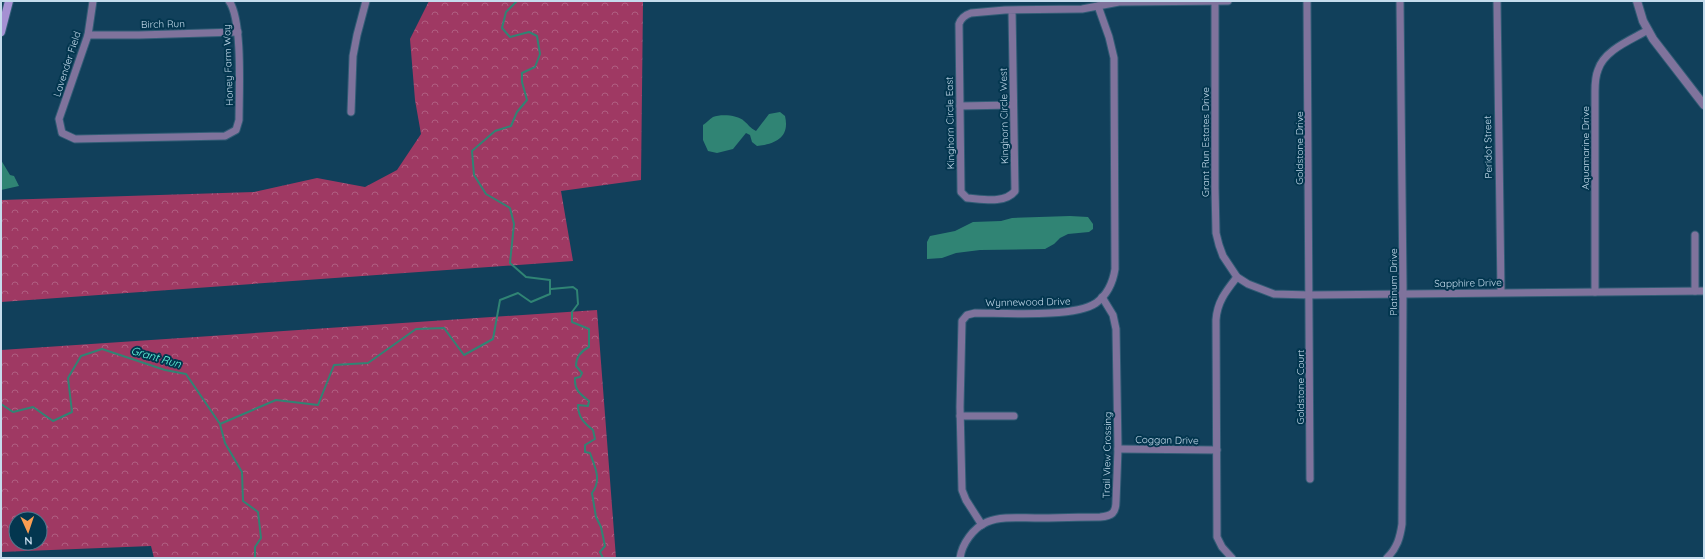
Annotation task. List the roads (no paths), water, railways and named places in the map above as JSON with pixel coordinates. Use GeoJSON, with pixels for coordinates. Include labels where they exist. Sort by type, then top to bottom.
{"type":"FeatureCollection","features":[{"type":"Feature","properties":{"kind":"main road"},"geometry":{"type":"LineString","coordinates":[[1,32],[9,1]]}},
{"type":"Feature","properties":{"kind":"street","name":"Lavender Field"},"geometry":{"type":"LineString","coordinates":[[62,134],[59,119],[88,34],[93,1]]}},
{"type":"Feature","properties":{"kind":"street","name":"Honey Farm Way"},"geometry":{"type":"LineString","coordinates":[[62,134],[76,139],[225,136],[236,130],[239,120],[238,32],[234,7],[229,1]]}},
{"type":"Feature","properties":{"kind":"street"},"geometry":{"type":"LineString","coordinates":[[352,112],[353,56],[366,1]]}},
{"type":"Feature","properties":{"kind":"street","name":"Grant Run Estates Drive"},"geometry":{"type":"LineString","coordinates":[[1215,1],[1216,233],[1223,256],[1237,277]]}},
{"type":"Feature","properties":{"kind":"street"},"geometry":{"type":"LineString","coordinates":[[1012,10],[1082,9],[1119,2],[1228,1]]}},
{"type":"Feature","properties":{"kind":"street","name":"Goldstone Drive"},"geometry":{"type":"LineString","coordinates":[[1307,1],[1310,295]]}},
{"type":"Feature","properties":{"kind":"street","name":"Platinum Drive"},"geometry":{"type":"LineString","coordinates":[[1387,558],[1397,547],[1401,535],[1402,524],[1403,295],[1400,1]]}},
{"type":"Feature","properties":{"kind":"street","name":"Peridot Street"},"geometry":{"type":"LineString","coordinates":[[1497,1],[1501,292]]}},
{"type":"Feature","properties":{"kind":"street"},"geometry":{"type":"LineString","coordinates":[[1637,1],[1648,30],[1704,104]]}},
{"type":"Feature","properties":{"kind":"street","name":"Wynnewood Drive"},"geometry":{"type":"LineString","coordinates":[[982,525],[962,490],[960,325],[963,318],[975,313],[1067,312],[1083,309],[1096,303],[1110,287],[1115,269],[1114,58],[1109,37],[1098,6]]}},
{"type":"Feature","properties":{"kind":"street","name":"Kinghorn Circle East"},"geometry":{"type":"LineString","coordinates":[[987,200],[967,198],[961,192],[959,24],[962,18],[971,13],[1012,10]]}},
{"type":"Feature","properties":{"kind":"street","name":"Kinghorn Circle West"},"geometry":{"type":"LineString","coordinates":[[987,200],[1010,197],[1015,191],[1012,10]]}},
{"type":"Feature","properties":{"kind":"street","name":"Aquamarine Drive"},"geometry":{"type":"LineString","coordinates":[[1595,292],[1595,92],[1597,75],[1602,61],[1613,51],[1648,30]]}},
{"type":"Feature","properties":{"kind":"street","name":"Birch Run"},"geometry":{"type":"LineString","coordinates":[[88,34],[152,35],[238,32]]}},
{"type":"Feature","properties":{"kind":"street"},"geometry":{"type":"LineString","coordinates":[[960,106],[1013,105]]}},
{"type":"Feature","properties":{"kind":"street"},"geometry":{"type":"LineString","coordinates":[[1695,235],[1695,291]]}},
{"type":"Feature","properties":{"kind":"street"},"geometry":{"type":"LineString","coordinates":[[1232,558],[1222,547],[1217,537],[1216,313],[1224,293],[1237,277]]}},
{"type":"Feature","properties":{"kind":"street","name":"Sapphire Drive"},"geometry":{"type":"LineString","coordinates":[[1237,277],[1248,284],[1274,294],[1403,295],[1501,292],[1704,291]]}},
{"type":"Feature","properties":{"kind":"street","name":"Goldstone Court"},"geometry":{"type":"LineString","coordinates":[[1310,295],[1310,479]]}},
{"type":"Feature","properties":{"kind":"street","name":"Trail View Crossing"},"geometry":{"type":"LineString","coordinates":[[960,558],[965,542],[982,525],[996,520],[1014,518],[1100,517],[1113,514],[1116,509],[1118,450],[1116,329],[1113,315],[1102,297]]}},
{"type":"Feature","properties":{"kind":"street"},"geometry":{"type":"LineString","coordinates":[[960,416],[1014,416]]}},
{"type":"Feature","properties":{"kind":"street","name":"Coggan Drive"},"geometry":{"type":"LineString","coordinates":[[1118,450],[1217,450]]}},
{"type":"Feature","properties":{"kind":"waterway","name":"Grant Run"},"geometry":{"type":"LineString","coordinates":[[1,404],[13,412],[33,407],[53,421],[72,412],[68,378],[81,356],[102,349],[165,370],[186,374],[220,424],[276,400],[318,405],[334,365],[368,363],[416,329],[444,328],[464,355],[493,339],[500,300],[518,293],[531,302],[550,294],[550,280],[526,277],[510,263],[514,224],[510,208],[486,194],[474,175],[472,151],[495,131],[511,126],[517,112],[527,100],[522,82],[522,73],[535,67],[540,54],[537,36],[529,32],[510,37],[502,28],[506,12],[517,1]]}},
{"type":"Feature","properties":{"kind":"waterway"},"geometry":{"type":"LineString","coordinates":[[551,289],[573,287],[577,290],[578,304],[572,312],[572,322],[589,329],[589,347],[581,352],[578,357],[576,366],[582,373],[580,377],[575,378],[575,382],[578,391],[589,401],[588,406],[578,405],[578,409],[582,419],[593,430],[595,439],[585,445],[585,452],[590,453],[597,473],[597,483],[592,493],[596,517],[601,527],[605,546],[600,552],[603,558]]}},
{"type":"Feature","properties":{"kind":"waterway"},"geometry":{"type":"LineString","coordinates":[[220,424],[225,443],[242,472],[243,501],[258,512],[261,538],[255,547],[255,558]]}}]}
